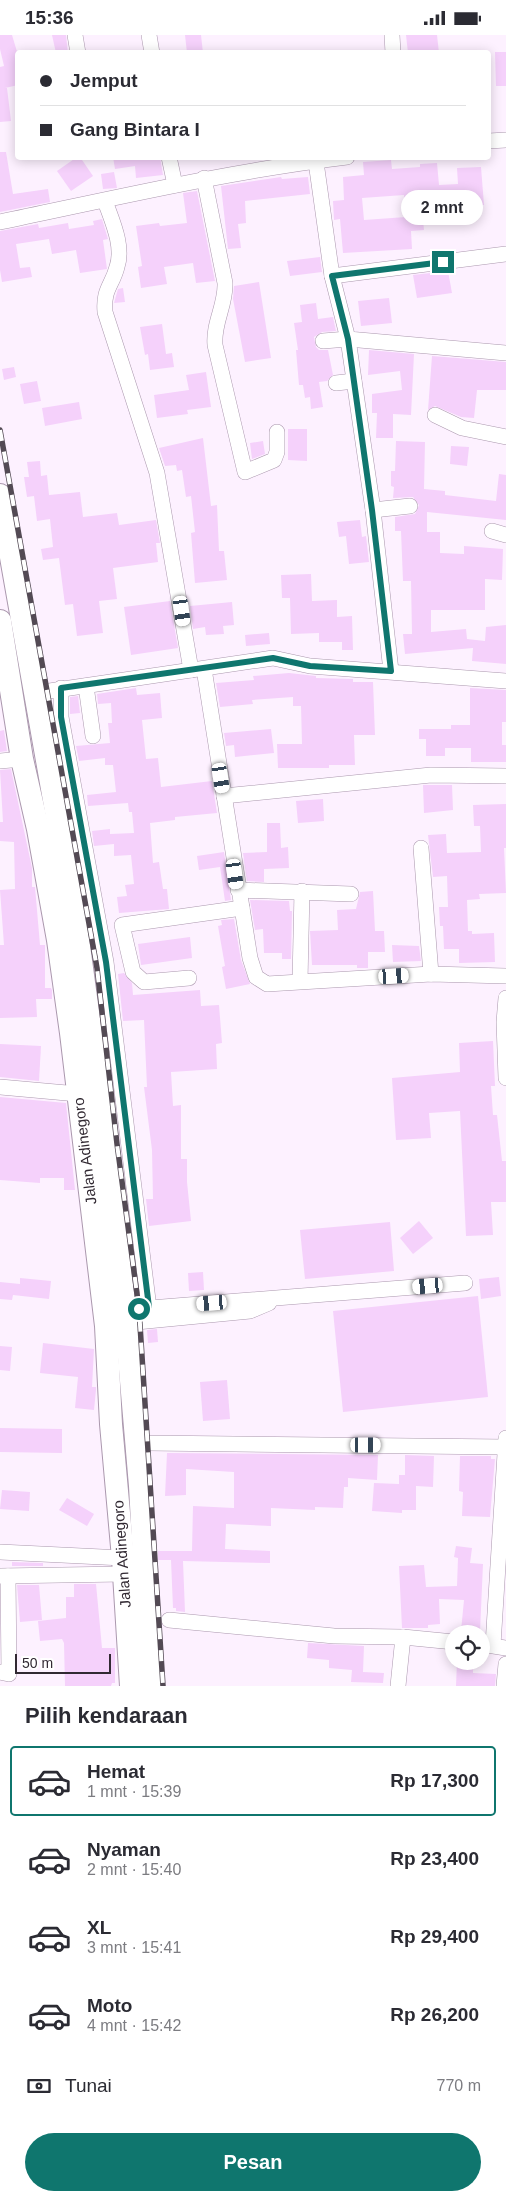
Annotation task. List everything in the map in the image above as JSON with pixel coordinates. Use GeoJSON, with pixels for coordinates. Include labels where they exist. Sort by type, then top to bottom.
{"type":"FeatureCollection","features":[{"type":"Feature","properties":{"kind":"highway"},"geometry":{"type":"LineString","coordinates":[[0,495],[77,933],[125,1317],[136,1440],[136,1598],[138,1638],[151,1686]]}},
{"type":"Feature","properties":{"kind":"highway","name":"Jalan Adinegoro"},"geometry":{"type":"LineString","coordinates":[[0,621],[4,664],[22,759],[38,829],[58,940],[106,1325],[111,1424],[123,1566],[136,1598]]}},
{"type":"Feature","properties":{"kind":"highway"},"geometry":{"type":"LineString","coordinates":[[130,1686],[138,1638]]}},
{"type":"Feature","properties":{"kind":"street"},"geometry":{"type":"LineString","coordinates":[[75,35],[78,50]]}},
{"type":"Feature","properties":{"kind":"street"},"geometry":{"type":"LineString","coordinates":[[149,35],[152,50]]}},
{"type":"Feature","properties":{"kind":"street"},"geometry":{"type":"LineString","coordinates":[[392,35],[393,50]]}},
{"type":"Feature","properties":{"kind":"street"},"geometry":{"type":"LineString","coordinates":[[491,138],[506,140]]}},
{"type":"Feature","properties":{"kind":"street"},"geometry":{"type":"LineString","coordinates":[[170,160],[174,185]]}},
{"type":"Feature","properties":{"kind":"street"},"geometry":{"type":"LineString","coordinates":[[0,222],[105,201],[204,178],[328,160]]}},
{"type":"Feature","properties":{"kind":"street"},"geometry":{"type":"LineString","coordinates":[[316,162],[332,276],[348,339],[372,510],[391,671]]}},
{"type":"Feature","properties":{"kind":"street"},"geometry":{"type":"LineString","coordinates":[[204,178],[225,283],[225,297],[214,335],[215,345],[245,472],[274,460],[277,452],[277,432]]}},
{"type":"Feature","properties":{"kind":"street"},"geometry":{"type":"LineString","coordinates":[[105,201],[119,252],[117,268],[105,291],[106,312],[157,473],[224,796],[250,958],[256,977],[267,984],[431,974],[506,976]]}},
{"type":"Feature","properties":{"kind":"street"},"geometry":{"type":"LineString","coordinates":[[332,276],[506,254]]}},
{"type":"Feature","properties":{"kind":"street"},"geometry":{"type":"LineString","coordinates":[[323,341],[348,339],[506,353]]}},
{"type":"Feature","properties":{"kind":"street"},"geometry":{"type":"LineString","coordinates":[[336,383],[354,381]]}},
{"type":"Feature","properties":{"kind":"street"},"geometry":{"type":"LineString","coordinates":[[435,415],[462,428],[506,437]]}},
{"type":"Feature","properties":{"kind":"street"},"geometry":{"type":"LineString","coordinates":[[372,510],[410,507]]}},
{"type":"Feature","properties":{"kind":"street"},"geometry":{"type":"LineString","coordinates":[[36,693],[273,658],[310,666],[506,681]]}},
{"type":"Feature","properties":{"kind":"street"},"geometry":{"type":"LineString","coordinates":[[86,686],[93,736]]}},
{"type":"Feature","properties":{"kind":"street"},"geometry":{"type":"LineString","coordinates":[[61,688],[61,717],[106,962],[149,1307]]}},
{"type":"Feature","properties":{"kind":"street"},"geometry":{"type":"LineString","coordinates":[[0,761],[22,759]]}},
{"type":"Feature","properties":{"kind":"street"},"geometry":{"type":"LineString","coordinates":[[224,796],[431,775],[506,776]]}},
{"type":"Feature","properties":{"kind":"street"},"geometry":{"type":"LineString","coordinates":[[421,847],[431,974]]}},
{"type":"Feature","properties":{"kind":"street"},"geometry":{"type":"LineString","coordinates":[[238,890],[351,894]]}},
{"type":"Feature","properties":{"kind":"street"},"geometry":{"type":"LineString","coordinates":[[300,981],[302,891]]}},
{"type":"Feature","properties":{"kind":"street"},"geometry":{"type":"LineString","coordinates":[[189,978],[144,982],[136,976],[132,972],[122,925],[242,908]]}},
{"type":"Feature","properties":{"kind":"street"},"geometry":{"type":"LineString","coordinates":[[506,999],[504,1022],[506,1078]]}},
{"type":"Feature","properties":{"kind":"street"},"geometry":{"type":"LineString","coordinates":[[0,1087],[78,1094]]}},
{"type":"Feature","properties":{"kind":"street"},"geometry":{"type":"LineString","coordinates":[[125,1317],[176,1312],[250,1311],[275,1300],[465,1283]]}},
{"type":"Feature","properties":{"kind":"street"},"geometry":{"type":"LineString","coordinates":[[125,1317],[149,1307],[176,1312]]}},
{"type":"Feature","properties":{"kind":"street"},"geometry":{"type":"LineString","coordinates":[[136,1440],[148,1443],[506,1442],[503,1551],[493,1646]]}},
{"type":"Feature","properties":{"kind":"street"},"geometry":{"type":"LineString","coordinates":[[0,1552],[123,1566]]}},
{"type":"Feature","properties":{"kind":"street"},"geometry":{"type":"LineString","coordinates":[[0,1672],[9,1674],[4,1576],[123,1566]]}},
{"type":"Feature","properties":{"kind":"street"},"geometry":{"type":"LineString","coordinates":[[169,1620],[334,1636],[403,1637],[445,1641]]}},
{"type":"Feature","properties":{"kind":"street"},"geometry":{"type":"LineString","coordinates":[[398,1686],[403,1637]]}},
{"type":"Feature","properties":{"kind":"street"},"geometry":{"type":"LineString","coordinates":[[504,1686],[506,1663]]}},
{"type":"Feature","properties":{"kind":"building"},"geometry":{"type":"Polygon","coordinates":[[[0,35],[12,35],[16,50],[15,86],[5,88],[7,88],[11,121],[0,122],[0,67],[4,66],[0,49],[0,35]]]}},
{"type":"Feature","properties":{"kind":"building"},"geometry":{"type":"Polygon","coordinates":[[[52,35],[66,35],[68,50],[55,50],[52,35]]]}},
{"type":"Feature","properties":{"kind":"building"},"geometry":{"type":"Polygon","coordinates":[[[185,35],[201,35],[203,50],[187,50],[185,35]]]}},
{"type":"Feature","properties":{"kind":"building"},"geometry":{"type":"Polygon","coordinates":[[[406,35],[437,35],[439,50],[408,50],[406,35]]]}},
{"type":"Feature","properties":{"kind":"building"},"geometry":{"type":"Polygon","coordinates":[[[495,52],[506,52],[506,86],[496,86],[495,52]]]}},
{"type":"Feature","properties":{"kind":"building"},"geometry":{"type":"Polygon","coordinates":[[[0,152],[6,152],[13,194],[48,189],[50,202],[0,212],[0,152]]]}},
{"type":"Feature","properties":{"kind":"building"},"geometry":{"type":"Polygon","coordinates":[[[73,160],[82,160],[93,176],[71,191],[57,171],[73,160]]]}},
{"type":"Feature","properties":{"kind":"building"},"geometry":{"type":"Polygon","coordinates":[[[114,160],[160,160],[163,175],[136,178],[135,166],[115,169],[114,160]]]}},
{"type":"Feature","properties":{"kind":"building"},"geometry":{"type":"Polygon","coordinates":[[[391,160],[392,169],[420,167],[420,164],[437,163],[439,185],[458,184],[457,168],[481,167],[484,205],[460,206],[459,199],[421,202],[424,230],[411,231],[412,249],[343,253],[340,219],[334,220],[333,201],[344,200],[343,177],[364,175],[363,162],[391,160]],[[404,195],[362,198],[364,220],[406,217],[404,195]]]}},
{"type":"Feature","properties":{"kind":"building"},"geometry":{"type":"Polygon","coordinates":[[[114,172],[117,188],[103,189],[101,174],[114,172]]]}},
{"type":"Feature","properties":{"kind":"building"},"geometry":{"type":"Polygon","coordinates":[[[281,177],[282,179],[308,177],[310,194],[245,201],[246,223],[238,224],[241,248],[228,249],[221,186],[281,177]]]}},
{"type":"Feature","properties":{"kind":"building"},"geometry":{"type":"Polygon","coordinates":[[[197,191],[215,281],[196,283],[193,263],[164,267],[167,284],[141,288],[138,267],[142,266],[136,226],[159,223],[160,226],[187,223],[183,193],[197,191]]]}},
{"type":"Feature","properties":{"kind":"building"},"geometry":{"type":"Polygon","coordinates":[[[102,219],[108,239],[103,240],[107,269],[80,273],[76,250],[52,254],[49,239],[16,244],[20,268],[30,267],[32,277],[2,282],[0,270],[0,231],[38,224],[39,228],[68,223],[69,229],[94,225],[93,221],[102,219]]]}},
{"type":"Feature","properties":{"kind":"building"},"geometry":{"type":"Polygon","coordinates":[[[320,257],[322,272],[290,276],[287,261],[320,257]]]}},
{"type":"Feature","properties":{"kind":"building"},"geometry":{"type":"Polygon","coordinates":[[[448,271],[452,293],[417,298],[413,275],[448,271]]]}},
{"type":"Feature","properties":{"kind":"building"},"geometry":{"type":"Polygon","coordinates":[[[259,282],[271,358],[245,362],[233,299],[234,286],[259,282]]]}},
{"type":"Feature","properties":{"kind":"building"},"geometry":{"type":"Polygon","coordinates":[[[123,288],[125,302],[114,303],[118,289],[123,288]]]}},
{"type":"Feature","properties":{"kind":"building"},"geometry":{"type":"Polygon","coordinates":[[[389,298],[392,323],[361,326],[358,301],[389,298]]]}},
{"type":"Feature","properties":{"kind":"building"},"geometry":{"type":"Polygon","coordinates":[[[316,303],[318,319],[333,317],[336,331],[322,332],[314,337],[316,347],[319,350],[328,350],[333,375],[327,381],[319,382],[323,407],[311,409],[310,397],[305,398],[303,385],[299,385],[296,350],[298,350],[294,323],[302,322],[300,305],[316,303]]]}},
{"type":"Feature","properties":{"kind":"building"},"geometry":{"type":"Polygon","coordinates":[[[162,324],[166,354],[172,353],[174,367],[150,370],[148,354],[145,355],[140,327],[162,324]]]}},
{"type":"Feature","properties":{"kind":"building"},"geometry":{"type":"Polygon","coordinates":[[[369,350],[414,354],[411,415],[393,414],[393,438],[376,438],[377,413],[372,413],[372,394],[402,390],[400,371],[368,375],[369,350]]]}},
{"type":"Feature","properties":{"kind":"building"},"geometry":{"type":"Polygon","coordinates":[[[432,356],[506,362],[506,390],[477,390],[474,418],[461,417],[435,406],[428,410],[432,356]]]}},
{"type":"Feature","properties":{"kind":"building"},"geometry":{"type":"Polygon","coordinates":[[[14,367],[16,377],[4,380],[2,369],[14,367]]]}},
{"type":"Feature","properties":{"kind":"building"},"geometry":{"type":"Polygon","coordinates":[[[206,372],[211,407],[187,410],[188,414],[157,418],[154,395],[189,390],[186,375],[206,372]]]}},
{"type":"Feature","properties":{"kind":"building"},"geometry":{"type":"Polygon","coordinates":[[[37,381],[41,401],[24,404],[20,384],[37,381]]]}},
{"type":"Feature","properties":{"kind":"building"},"geometry":{"type":"Polygon","coordinates":[[[79,402],[82,419],[45,426],[42,408],[79,402]]]}},
{"type":"Feature","properties":{"kind":"building"},"geometry":{"type":"Polygon","coordinates":[[[288,429],[307,429],[307,461],[288,460],[288,429]]]}},
{"type":"Feature","properties":{"kind":"building"},"geometry":{"type":"Polygon","coordinates":[[[203,438],[211,506],[217,505],[219,551],[224,551],[227,580],[195,583],[191,533],[195,532],[191,496],[186,497],[182,470],[177,471],[176,465],[165,466],[159,448],[203,438]]]}},
{"type":"Feature","properties":{"kind":"building"},"geometry":{"type":"Polygon","coordinates":[[[263,441],[265,454],[252,459],[250,443],[263,441]]]}},
{"type":"Feature","properties":{"kind":"building"},"geometry":{"type":"Polygon","coordinates":[[[396,441],[425,442],[424,489],[445,491],[445,495],[496,501],[499,474],[506,475],[506,520],[427,512],[427,532],[440,532],[440,553],[464,554],[464,546],[503,549],[502,580],[485,579],[485,610],[431,610],[431,632],[466,629],[467,639],[485,641],[486,627],[506,625],[506,664],[472,661],[473,648],[405,654],[403,634],[412,634],[411,581],[403,581],[401,531],[395,531],[395,517],[415,514],[419,505],[413,497],[393,498],[394,487],[391,486],[391,471],[395,471],[396,441]]]}},
{"type":"Feature","properties":{"kind":"building"},"geometry":{"type":"Polygon","coordinates":[[[451,446],[469,447],[467,466],[450,464],[451,446]]]}},
{"type":"Feature","properties":{"kind":"building"},"geometry":{"type":"Polygon","coordinates":[[[40,461],[41,476],[47,475],[49,495],[80,492],[83,517],[117,513],[119,525],[156,520],[160,543],[156,543],[158,562],[113,568],[117,599],[99,601],[103,633],[77,636],[73,604],[65,605],[59,558],[43,560],[41,549],[53,547],[50,519],[37,521],[34,496],[27,497],[24,477],[29,477],[27,462],[40,461]]]}},
{"type":"Feature","properties":{"kind":"building"},"geometry":{"type":"Polygon","coordinates":[[[360,520],[362,537],[366,536],[369,562],[349,564],[346,536],[339,537],[337,522],[360,520]]]}},
{"type":"Feature","properties":{"kind":"building"},"geometry":{"type":"Polygon","coordinates":[[[311,574],[312,601],[337,600],[337,617],[352,616],[353,650],[342,650],[342,642],[319,642],[319,633],[291,634],[290,598],[282,598],[281,575],[311,574]]]}},
{"type":"Feature","properties":{"kind":"building"},"geometry":{"type":"Polygon","coordinates":[[[170,601],[178,648],[131,655],[124,607],[170,601]]]}},
{"type":"Feature","properties":{"kind":"building"},"geometry":{"type":"Polygon","coordinates":[[[232,602],[234,625],[223,626],[224,634],[206,635],[205,627],[193,629],[190,606],[232,602]]]}},
{"type":"Feature","properties":{"kind":"building"},"geometry":{"type":"Polygon","coordinates":[[[269,633],[270,644],[246,646],[245,635],[269,633]]]}},
{"type":"Feature","properties":{"kind":"building"},"geometry":{"type":"Polygon","coordinates":[[[289,673],[316,676],[316,678],[353,679],[353,682],[373,682],[375,735],[354,735],[355,765],[329,765],[329,768],[278,768],[277,744],[302,744],[301,706],[293,706],[293,697],[252,700],[253,704],[220,707],[216,683],[254,680],[253,676],[289,673]]]}},
{"type":"Feature","properties":{"kind":"building"},"geometry":{"type":"Polygon","coordinates":[[[136,688],[137,695],[160,693],[162,718],[142,720],[146,759],[158,758],[161,787],[212,781],[217,813],[175,817],[175,820],[150,823],[153,863],[159,862],[163,889],[167,889],[169,909],[119,913],[117,897],[127,896],[125,885],[134,884],[131,855],[114,856],[114,844],[94,846],[92,831],[110,829],[110,834],[134,833],[132,812],[129,812],[128,803],[88,806],[87,795],[116,792],[113,765],[105,765],[105,758],[79,761],[76,746],[110,743],[108,723],[112,723],[111,703],[98,704],[97,694],[136,688]]]}},
{"type":"Feature","properties":{"kind":"building"},"geometry":{"type":"Polygon","coordinates":[[[470,688],[506,690],[506,722],[502,722],[502,745],[506,745],[506,762],[471,762],[471,748],[445,748],[445,756],[426,756],[426,739],[419,739],[419,729],[451,729],[451,725],[470,725],[470,688]]]}},
{"type":"Feature","properties":{"kind":"building"},"geometry":{"type":"Polygon","coordinates":[[[78,696],[80,713],[70,714],[70,697],[78,696]]]}},
{"type":"Feature","properties":{"kind":"building"},"geometry":{"type":"Polygon","coordinates":[[[271,729],[274,753],[235,757],[234,745],[226,746],[224,733],[271,729]]]}},
{"type":"Feature","properties":{"kind":"building"},"geometry":{"type":"Polygon","coordinates":[[[4,730],[7,751],[0,752],[0,731],[4,730]]]}},
{"type":"Feature","properties":{"kind":"building"},"geometry":{"type":"Polygon","coordinates":[[[11,769],[32,868],[32,887],[35,887],[40,945],[45,945],[45,988],[51,988],[52,990],[52,999],[36,999],[37,1017],[0,1018],[0,945],[4,945],[0,890],[15,889],[14,842],[0,841],[0,822],[3,822],[0,770],[11,769]]]}},
{"type":"Feature","properties":{"kind":"building"},"geometry":{"type":"Polygon","coordinates":[[[423,785],[452,785],[453,810],[424,813],[423,785]]]}},
{"type":"Feature","properties":{"kind":"building"},"geometry":{"type":"Polygon","coordinates":[[[323,799],[324,821],[298,823],[296,801],[323,799]]]}},
{"type":"Feature","properties":{"kind":"building"},"geometry":{"type":"Polygon","coordinates":[[[506,804],[506,848],[504,848],[506,893],[479,894],[480,899],[467,900],[468,931],[472,931],[472,934],[494,933],[495,962],[459,963],[459,949],[444,949],[443,926],[440,926],[439,907],[448,907],[447,876],[433,877],[428,835],[446,834],[447,853],[481,852],[480,826],[474,826],[473,805],[506,804]]]}},
{"type":"Feature","properties":{"kind":"building"},"geometry":{"type":"Polygon","coordinates":[[[267,823],[280,823],[281,848],[288,847],[289,868],[264,869],[264,882],[247,881],[243,853],[267,852],[267,823]]]}},
{"type":"Feature","properties":{"kind":"building"},"geometry":{"type":"Polygon","coordinates":[[[224,852],[231,900],[225,901],[220,867],[199,870],[197,856],[224,852]]]}},
{"type":"Feature","properties":{"kind":"building"},"geometry":{"type":"Polygon","coordinates":[[[373,891],[375,931],[384,931],[385,952],[368,952],[368,968],[357,968],[357,965],[312,965],[310,931],[338,930],[337,910],[356,909],[360,892],[373,891]]]}},
{"type":"Feature","properties":{"kind":"building"},"geometry":{"type":"Polygon","coordinates":[[[250,900],[289,901],[290,911],[292,911],[291,959],[282,959],[282,953],[264,953],[263,929],[255,930],[250,900]]]}},
{"type":"Feature","properties":{"kind":"building"},"geometry":{"type":"Polygon","coordinates":[[[234,919],[241,960],[250,984],[226,989],[222,967],[225,966],[218,926],[222,925],[221,920],[234,919]]]}},
{"type":"Feature","properties":{"kind":"building"},"geometry":{"type":"Polygon","coordinates":[[[190,937],[192,958],[141,965],[138,944],[190,937]]]}},
{"type":"Feature","properties":{"kind":"building"},"geometry":{"type":"Polygon","coordinates":[[[392,945],[419,946],[421,961],[393,962],[392,945]]]}},
{"type":"Feature","properties":{"kind":"building"},"geometry":{"type":"Polygon","coordinates":[[[124,973],[132,983],[133,995],[200,990],[201,1006],[219,1005],[222,1043],[216,1044],[217,1069],[171,1072],[173,1106],[181,1105],[181,1159],[187,1159],[191,1221],[149,1226],[146,1199],[153,1199],[152,1150],[144,1087],[147,1087],[144,1020],[123,1021],[118,974],[124,973]]]}},
{"type":"Feature","properties":{"kind":"building"},"geometry":{"type":"Polygon","coordinates":[[[493,1041],[495,1086],[491,1086],[493,1115],[497,1115],[502,1161],[506,1161],[506,1202],[491,1202],[493,1235],[466,1236],[460,1111],[429,1113],[431,1138],[396,1140],[392,1078],[460,1072],[459,1043],[493,1041]]]}},
{"type":"Feature","properties":{"kind":"building"},"geometry":{"type":"Polygon","coordinates":[[[0,1044],[41,1046],[39,1081],[0,1077],[0,1044]]]}},
{"type":"Feature","properties":{"kind":"building"},"geometry":{"type":"Polygon","coordinates":[[[0,1097],[66,1103],[75,1190],[64,1190],[64,1178],[40,1178],[40,1183],[0,1180],[0,1097]]]}},
{"type":"Feature","properties":{"kind":"building"},"geometry":{"type":"Polygon","coordinates":[[[419,1221],[433,1238],[413,1254],[400,1238],[419,1221]]]}},
{"type":"Feature","properties":{"kind":"building"},"geometry":{"type":"Polygon","coordinates":[[[390,1222],[394,1271],[305,1279],[300,1230],[390,1222]]]}},
{"type":"Feature","properties":{"kind":"building"},"geometry":{"type":"Polygon","coordinates":[[[203,1272],[204,1290],[189,1291],[188,1273],[203,1272]]]}},
{"type":"Feature","properties":{"kind":"building"},"geometry":{"type":"Polygon","coordinates":[[[499,1277],[501,1296],[481,1299],[479,1279],[499,1277]]]}},
{"type":"Feature","properties":{"kind":"building"},"geometry":{"type":"Polygon","coordinates":[[[20,1278],[51,1281],[49,1299],[13,1295],[12,1300],[0,1299],[0,1282],[20,1284],[20,1278]]]}},
{"type":"Feature","properties":{"kind":"building"},"geometry":{"type":"Polygon","coordinates":[[[478,1296],[488,1397],[343,1412],[333,1311],[478,1296]]]}},
{"type":"Feature","properties":{"kind":"building"},"geometry":{"type":"Polygon","coordinates":[[[157,1329],[158,1342],[148,1343],[147,1330],[157,1329]]]}},
{"type":"Feature","properties":{"kind":"building"},"geometry":{"type":"Polygon","coordinates":[[[43,1343],[94,1349],[92,1387],[96,1387],[94,1410],[75,1408],[78,1377],[40,1373],[43,1343]]]}},
{"type":"Feature","properties":{"kind":"building"},"geometry":{"type":"Polygon","coordinates":[[[0,1346],[12,1347],[10,1371],[0,1370],[0,1346]]]}},
{"type":"Feature","properties":{"kind":"building"},"geometry":{"type":"Polygon","coordinates":[[[227,1380],[230,1419],[203,1421],[200,1382],[227,1380]]]}},
{"type":"Feature","properties":{"kind":"building"},"geometry":{"type":"Polygon","coordinates":[[[0,1428],[62,1429],[62,1453],[0,1452],[0,1428]]]}},
{"type":"Feature","properties":{"kind":"building"},"geometry":{"type":"Polygon","coordinates":[[[167,1453],[378,1455],[377,1480],[348,1478],[348,1487],[344,1487],[343,1508],[315,1507],[315,1510],[271,1508],[271,1526],[226,1524],[225,1549],[270,1551],[270,1563],[183,1561],[185,1612],[176,1611],[176,1608],[173,1608],[171,1560],[158,1560],[158,1551],[192,1551],[193,1506],[234,1508],[234,1472],[186,1469],[186,1495],[165,1496],[167,1453]]]}},
{"type":"Feature","properties":{"kind":"building"},"geometry":{"type":"Polygon","coordinates":[[[405,1455],[434,1456],[433,1487],[416,1486],[416,1510],[402,1510],[402,1513],[372,1511],[374,1483],[399,1484],[399,1475],[405,1475],[405,1455]]]}},
{"type":"Feature","properties":{"kind":"building"},"geometry":{"type":"Polygon","coordinates":[[[460,1456],[491,1456],[491,1459],[495,1459],[490,1517],[462,1516],[463,1492],[459,1491],[460,1456]]]}},
{"type":"Feature","properties":{"kind":"building"},"geometry":{"type":"Polygon","coordinates":[[[2,1490],[30,1492],[29,1511],[0,1509],[2,1490]]]}},
{"type":"Feature","properties":{"kind":"building"},"geometry":{"type":"Polygon","coordinates":[[[67,1498],[94,1514],[87,1526],[59,1510],[67,1498]]]}},
{"type":"Feature","properties":{"kind":"building"},"geometry":{"type":"Polygon","coordinates":[[[456,1546],[472,1548],[470,1563],[483,1564],[480,1625],[462,1625],[464,1600],[439,1599],[440,1624],[428,1625],[428,1628],[402,1628],[399,1566],[424,1565],[426,1587],[457,1586],[458,1558],[454,1557],[456,1546]]]}},
{"type":"Feature","properties":{"kind":"building"},"geometry":{"type":"Polygon","coordinates":[[[12,1562],[43,1563],[43,1566],[12,1566],[12,1562]]]}},
{"type":"Feature","properties":{"kind":"building"},"geometry":{"type":"Polygon","coordinates":[[[74,1584],[96,1584],[102,1648],[115,1648],[115,1683],[112,1683],[111,1686],[65,1686],[64,1643],[62,1639],[40,1641],[38,1621],[66,1618],[66,1597],[74,1597],[74,1584]]]}},
{"type":"Feature","properties":{"kind":"building"},"geometry":{"type":"Polygon","coordinates":[[[17,1585],[39,1585],[42,1620],[20,1622],[17,1585]]]}},
{"type":"Feature","properties":{"kind":"building"},"geometry":{"type":"Polygon","coordinates":[[[308,1643],[364,1646],[363,1672],[384,1673],[383,1683],[351,1682],[352,1670],[329,1668],[329,1660],[307,1658],[308,1643]]]}},
{"type":"Feature","properties":{"kind":"building"},"geometry":{"type":"Polygon","coordinates":[[[457,1670],[473,1670],[473,1673],[496,1674],[495,1686],[456,1686],[457,1670]]]}},
{"type":"Feature","properties":{"kind":"railway"},"geometry":{"type":"LineString","coordinates":[[0,430],[97,968],[117,1144],[139,1309],[163,1686]]}},
{"type":"Feature","properties":{"kind":"route"},"geometry":{"type":"LineString","coordinates":[[139,1309],[149,1307],[106,962],[61,717],[61,688],[86,686],[273,658],[310,666],[391,671],[372,510],[348,339],[332,276],[443,262]]}}]}
